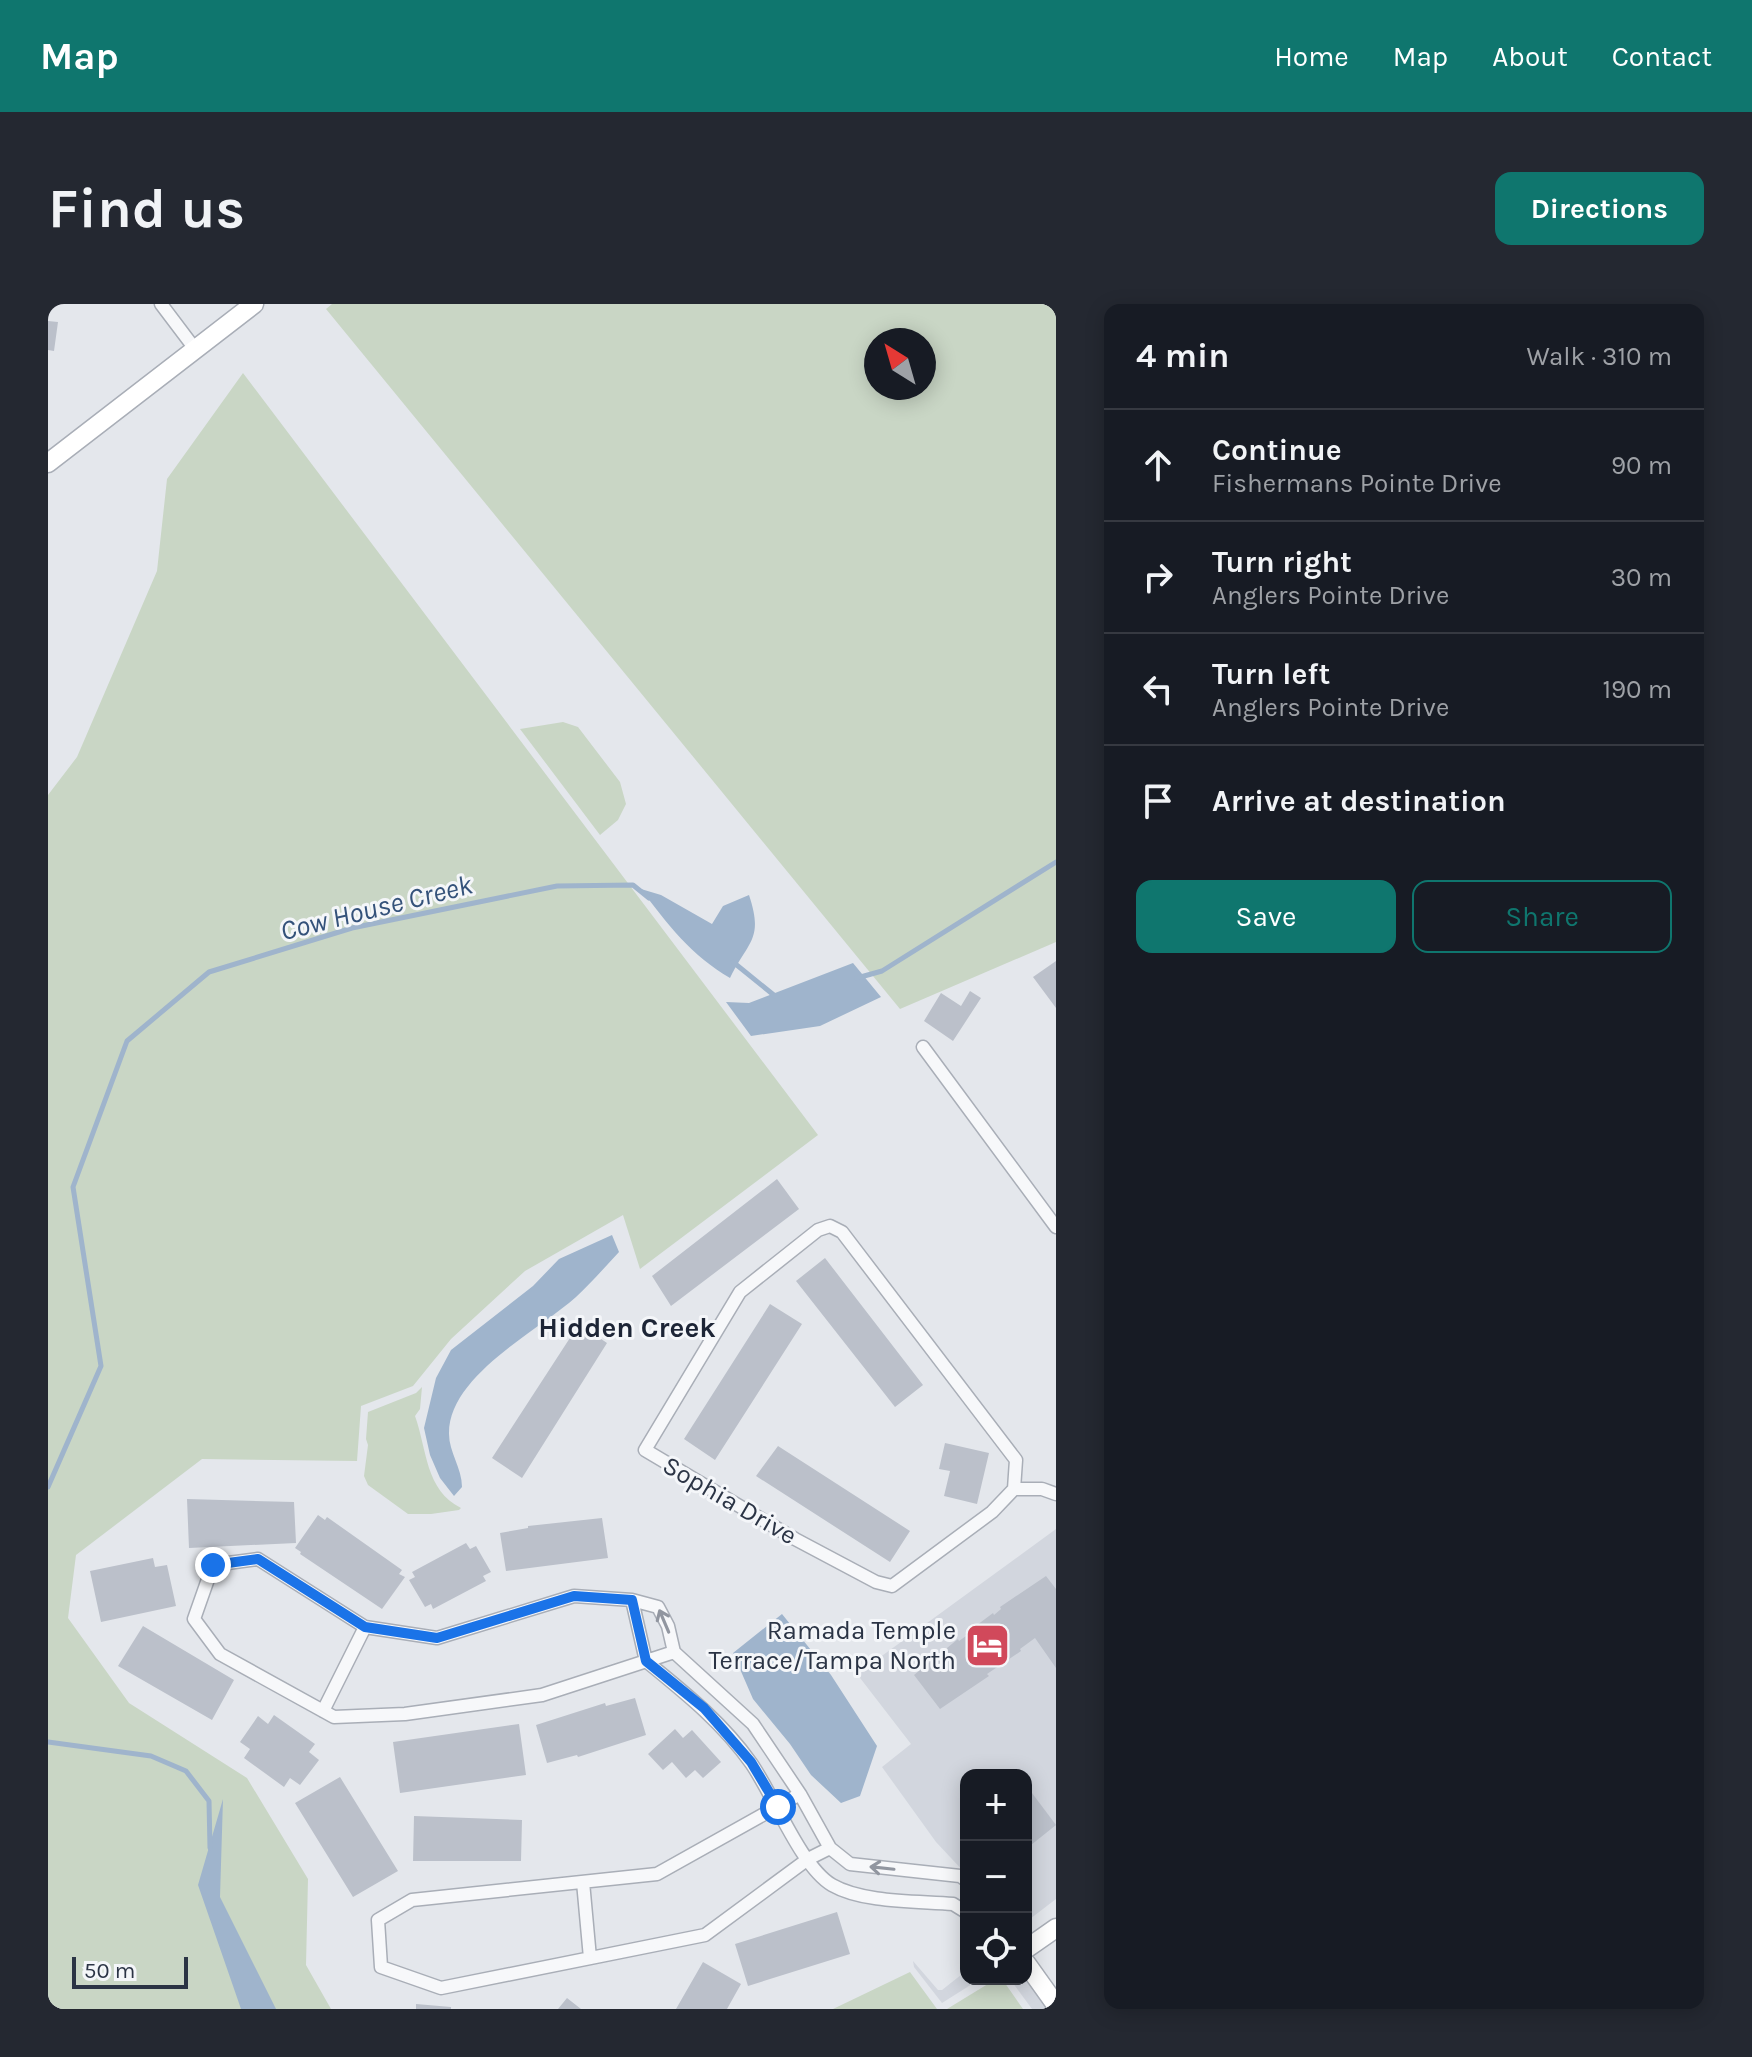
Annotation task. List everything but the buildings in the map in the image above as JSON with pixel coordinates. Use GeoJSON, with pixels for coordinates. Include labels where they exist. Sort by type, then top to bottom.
{"type":"FeatureCollection","features":[{"type":"Feature","properties":{"kind":"street"},"geometry":{"type":"LineString","coordinates":[[161,304],[195,349]]}},
{"type":"Feature","properties":{"kind":"street"},"geometry":{"type":"LineString","coordinates":[[48,463],[254,304]]}},
{"type":"Feature","properties":{"kind":"street"},"geometry":{"type":"LineString","coordinates":[[923,1047],[1056,1227]]}},
{"type":"Feature","properties":{"kind":"street","name":"Sophia Drive"},"geometry":{"type":"LineString","coordinates":[[830,1226],[842,1232],[1016,1460],[1014,1489],[992,1512],[892,1586],[876,1582],[795,1539],[645,1450],[740,1292],[818,1230],[830,1226]]}},
{"type":"Feature","properties":{"kind":"street"},"geometry":{"type":"LineString","coordinates":[[1014,1489],[1042,1489],[1056,1494]]}},
{"type":"Feature","properties":{"kind":"street"},"geometry":{"type":"LineString","coordinates":[[674,1652],[542,1695],[405,1714],[334,1717],[220,1654],[194,1619],[213,1565],[258,1559],[365,1627],[437,1638],[574,1596],[632,1600],[658,1607],[668,1626],[674,1652],[753,1724],[800,1794],[830,1848],[850,1864],[960,1876]]}},
{"type":"Feature","properties":{"kind":"street"},"geometry":{"type":"LineString","coordinates":[[632,1600],[646,1661],[704,1708],[751,1762],[808,1859],[830,1884],[854,1895],[953,1904],[960,1908]]}},
{"type":"Feature","properties":{"kind":"street"},"geometry":{"type":"LineString","coordinates":[[323,1711],[365,1627]]}},
{"type":"Feature","properties":{"kind":"street"},"geometry":{"type":"LineString","coordinates":[[704,1708],[719,1691]]}},
{"type":"Feature","properties":{"kind":"street"},"geometry":{"type":"LineString","coordinates":[[800,1794],[657,1874],[412,1900],[378,1920],[381,1967],[441,1988],[705,1935],[808,1859],[830,1848]]}},
{"type":"Feature","properties":{"kind":"street"},"geometry":{"type":"LineString","coordinates":[[583,1882],[590,1958]]}},
{"type":"Feature","properties":{"kind":"street"},"geometry":{"type":"LineString","coordinates":[[1032,1945],[1056,1928]]}},
{"type":"Feature","properties":{"kind":"street"},"geometry":{"type":"LineString","coordinates":[[1032,1971],[1056,2005]]}},
{"type":"Feature","properties":{"kind":"shaded area"},"geometry":{"type":"Polygon","coordinates":[[[1056,1529],[1056,1899],[1032,1917],[1032,1769],[960,1769],[960,1868],[936,1842],[882,1767],[911,1744],[857,1674],[1056,1529]]]}},
{"type":"Feature","properties":{"kind":"shaded area"},"geometry":{"type":"Polygon","coordinates":[[[913,1961],[938,1990],[960,1976],[960,1985],[970,1985],[942,2003],[914,1967],[913,1961]]]}},
{"type":"Feature","properties":{"kind":"shaded area"},"geometry":{"type":"Polygon","coordinates":[[[1014,1985],[1032,1985],[1049,2009],[1032,2009],[1014,1985]]]}},
{"type":"Feature","properties":{"kind":"green space"},"geometry":{"type":"Polygon","coordinates":[[[332,304],[1056,304],[1056,942],[900,1009],[326,309],[332,304]]]}},
{"type":"Feature","properties":{"kind":"green space"},"geometry":{"type":"Polygon","coordinates":[[[243,373],[818,1135],[640,1269],[623,1215],[525,1271],[451,1339],[413,1386],[361,1406],[357,1461],[202,1459],[76,1555],[68,1618],[129,1703],[247,1778],[308,1879],[306,1965],[331,2009],[48,2009],[48,795],[77,757],[157,571],[167,479],[243,373]]]}},
{"type":"Feature","properties":{"kind":"green space"},"geometry":{"type":"Polygon","coordinates":[[[563,722],[578,727],[620,782],[626,804],[618,820],[600,835],[520,729],[563,722]]]}},
{"type":"Feature","properties":{"kind":"green space"},"geometry":{"type":"Polygon","coordinates":[[[422,1387],[420,1409],[415,1416],[429,1468],[440,1491],[461,1508],[459,1510],[408,1514],[368,1485],[364,1476],[368,1412],[416,1393],[422,1387]]]}},
{"type":"Feature","properties":{"kind":"green space"},"geometry":{"type":"Polygon","coordinates":[[[910,1972],[937,2009],[833,2009],[910,1972]]]}},
{"type":"Feature","properties":{"kind":"green space"},"geometry":{"type":"Polygon","coordinates":[[[986,1985],[1006,1985],[1023,2009],[947,2009],[986,1985]]]}},
{"type":"Feature","properties":{"kind":"water"},"geometry":{"type":"Polygon","coordinates":[[[641,889],[661,895],[712,924],[723,906],[749,895],[755,922],[752,940],[730,978],[692,949],[641,889]]]}},
{"type":"Feature","properties":{"kind":"water"},"geometry":{"type":"Polygon","coordinates":[[[853,963],[881,997],[820,1026],[751,1036],[726,1002],[749,1003],[853,963]]]}},
{"type":"Feature","properties":{"kind":"water"},"geometry":{"type":"Polygon","coordinates":[[[612,1235],[619,1252],[598,1275],[560,1310],[498,1356],[463,1393],[453,1413],[449,1434],[462,1487],[454,1496],[440,1478],[430,1455],[424,1428],[436,1378],[451,1350],[533,1286],[559,1259],[612,1235]]]}},
{"type":"Feature","properties":{"kind":"water"},"geometry":{"type":"Polygon","coordinates":[[[782,1614],[831,1675],[877,1746],[860,1796],[841,1803],[811,1775],[753,1699],[733,1653],[782,1614]]]}},
{"type":"Feature","properties":{"kind":"water"},"geometry":{"type":"Polygon","coordinates":[[[223,1799],[220,1897],[276,2009],[241,2009],[198,1885],[223,1799]]]}},
{"type":"Feature","properties":{"kind":"waterway","name":"Cow House Creek"},"geometry":{"type":"LineString","coordinates":[[857,978],[882,971],[1056,862]]}},
{"type":"Feature","properties":{"kind":"waterway","name":"Cow House Creek"},"geometry":{"type":"LineString","coordinates":[[48,1487],[101,1366],[73,1187],[127,1041],[209,972],[352,928],[557,886],[633,885],[649,898]]}},
{"type":"Feature","properties":{"kind":"waterway","name":"Cow House Creek"},"geometry":{"type":"LineString","coordinates":[[733,962],[775,996]]}},
{"type":"Feature","properties":{"kind":"waterway","name":"Cow House Creek"},"geometry":{"type":"LineString","coordinates":[[48,1742],[151,1756],[186,1771],[209,1801],[210,1848]]}},
{"type":"Feature","properties":{"kind":"place","name":"Ramada Temple Terrace/Tampa North"},"geometry":{"type":"Point","coordinates":[987,1645]}},
{"type":"Feature","properties":{"kind":"district","name":"Hidden Creek"},"geometry":{"type":"Point","coordinates":[627,1327]}},
{"type":"Feature","properties":{"kind":"route"},"geometry":{"type":"LineString","coordinates":[[213,1565],[258,1559],[365,1627],[437,1638],[574,1596],[632,1600],[646,1661],[704,1708],[751,1762],[778,1807]]}}]}
